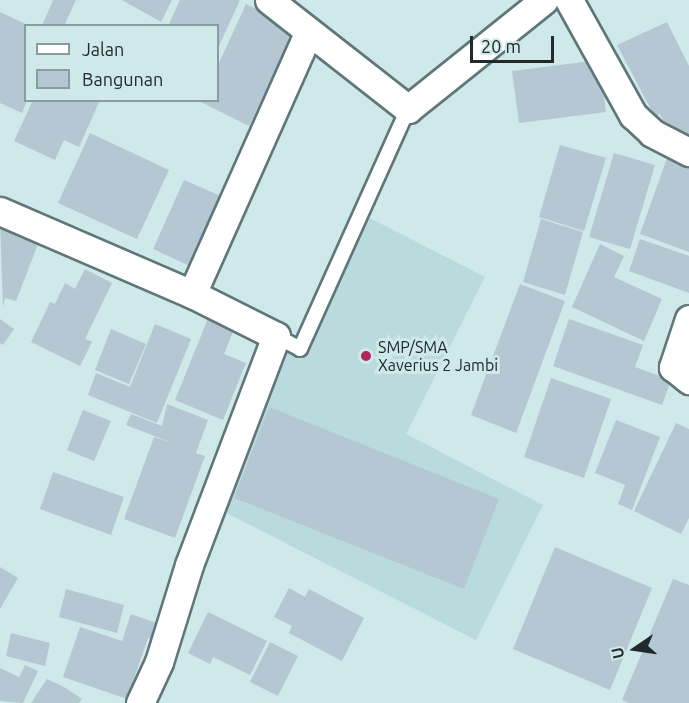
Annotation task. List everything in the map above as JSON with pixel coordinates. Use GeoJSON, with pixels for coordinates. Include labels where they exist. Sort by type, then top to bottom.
{"type":"FeatureCollection","features":[{"type":"Feature","properties":{"kind":"street"},"geometry":{"type":"LineString","coordinates":[[269,0],[308,34],[408,110],[544,0]]}},
{"type":"Feature","properties":{"kind":"street"},"geometry":{"type":"LineString","coordinates":[[569,0],[633,115],[652,133],[689,152]]}},
{"type":"Feature","properties":{"kind":"street"},"geometry":{"type":"LineString","coordinates":[[192,294],[308,34]]}},
{"type":"Feature","properties":{"kind":"street"},"geometry":{"type":"LineString","coordinates":[[0,211],[192,294],[276,336],[189,565],[159,662],[140,703]]}},
{"type":"Feature","properties":{"kind":"street"},"geometry":{"type":"LineString","coordinates":[[689,319],[673,367],[689,380]]}},
{"type":"Feature","properties":{"kind":"lane"},"geometry":{"type":"LineString","coordinates":[[276,336],[300,349],[408,110]]}},
{"type":"Feature","properties":{"kind":"shaded area","name":"SMP/SMA Xaverius 2 Jambi"},"geometry":{"type":"Polygon","coordinates":[[[358,212],[485,277],[406,434],[543,505],[476,640],[211,505],[358,212]]]}},
{"type":"Feature","properties":{"kind":"building"},"geometry":{"type":"Polygon","coordinates":[[[53,0],[76,0],[65,24],[43,24],[53,0]]]}},
{"type":"Feature","properties":{"kind":"building"},"geometry":{"type":"Polygon","coordinates":[[[122,0],[172,0],[161,22],[122,0]]]}},
{"type":"Feature","properties":{"kind":"building"},"geometry":{"type":"Polygon","coordinates":[[[180,0],[240,0],[219,46],[219,24],[169,24],[180,0]]]}},
{"type":"Feature","properties":{"kind":"building"},"geometry":{"type":"Polygon","coordinates":[[[246,4],[296,28],[249,126],[201,102],[219,102],[219,63],[246,4]]]}},
{"type":"Feature","properties":{"kind":"building"},"geometry":{"type":"Polygon","coordinates":[[[0,12],[26,24],[24,102],[26,102],[22,113],[0,103],[0,12]]]}},
{"type":"Feature","properties":{"kind":"building"},"geometry":{"type":"Polygon","coordinates":[[[667,22],[689,66],[689,149],[675,143],[660,114],[655,117],[617,45],[667,22]]]}},
{"type":"Feature","properties":{"kind":"building"},"geometry":{"type":"Polygon","coordinates":[[[599,60],[606,112],[519,123],[512,71],[599,60]]]}},
{"type":"Feature","properties":{"kind":"building"},"geometry":{"type":"Polygon","coordinates":[[[32,102],[99,102],[79,147],[64,140],[55,160],[14,141],[32,102]]]}},
{"type":"Feature","properties":{"kind":"building"},"geometry":{"type":"Polygon","coordinates":[[[90,133],[169,170],[137,239],[58,203],[90,133]]]}},
{"type":"Feature","properties":{"kind":"building"},"geometry":{"type":"Polygon","coordinates":[[[560,145],[606,158],[584,231],[539,217],[560,145]]]}},
{"type":"Feature","properties":{"kind":"building"},"geometry":{"type":"Polygon","coordinates":[[[614,153],[655,165],[630,249],[589,237],[614,153]]]}},
{"type":"Feature","properties":{"kind":"building"},"geometry":{"type":"Polygon","coordinates":[[[667,158],[689,166],[689,252],[640,234],[667,158]]]}},
{"type":"Feature","properties":{"kind":"building"},"geometry":{"type":"Polygon","coordinates":[[[184,180],[223,197],[192,267],[153,249],[184,180]]]}},
{"type":"Feature","properties":{"kind":"building"},"geometry":{"type":"Polygon","coordinates":[[[541,219],[583,232],[565,295],[523,282],[541,219]]]}},
{"type":"Feature","properties":{"kind":"building"},"geometry":{"type":"Polygon","coordinates":[[[0,221],[42,234],[16,301],[5,298],[3,307],[0,221]]]}},
{"type":"Feature","properties":{"kind":"building"},"geometry":{"type":"Polygon","coordinates":[[[640,239],[689,256],[689,293],[629,271],[640,239]]]}},
{"type":"Feature","properties":{"kind":"building"},"geometry":{"type":"Polygon","coordinates":[[[600,244],[624,256],[614,277],[662,299],[644,341],[572,307],[600,244]]]}},
{"type":"Feature","properties":{"kind":"building"},"geometry":{"type":"Polygon","coordinates":[[[85,269],[112,283],[85,339],[92,342],[80,366],[31,342],[50,302],[55,304],[65,283],[75,289],[85,269]]]}},
{"type":"Feature","properties":{"kind":"building"},"geometry":{"type":"Polygon","coordinates":[[[520,284],[565,301],[516,433],[471,415],[520,284]]]}},
{"type":"Feature","properties":{"kind":"building"},"geometry":{"type":"Polygon","coordinates":[[[209,316],[235,327],[224,354],[246,363],[223,420],[175,400],[209,316]]]}},
{"type":"Feature","properties":{"kind":"building"},"geometry":{"type":"Polygon","coordinates":[[[0,319],[14,329],[3,345],[0,343],[0,319]]]}},
{"type":"Feature","properties":{"kind":"building"},"geometry":{"type":"Polygon","coordinates":[[[569,319],[643,345],[635,367],[671,380],[662,405],[553,366],[569,319]]]}},
{"type":"Feature","properties":{"kind":"building"},"geometry":{"type":"Polygon","coordinates":[[[155,324],[191,339],[157,423],[88,395],[96,373],[130,387],[155,324]]]}},
{"type":"Feature","properties":{"kind":"building"},"geometry":{"type":"Polygon","coordinates":[[[111,329],[146,344],[129,384],[95,370],[111,329]]]}},
{"type":"Feature","properties":{"kind":"building"},"geometry":{"type":"Polygon","coordinates":[[[551,378],[611,399],[584,478],[524,457],[551,378]]]}},
{"type":"Feature","properties":{"kind":"building"},"geometry":{"type":"Polygon","coordinates":[[[167,404],[208,420],[196,453],[205,456],[175,538],[124,519],[154,437],[175,444],[126,425],[131,414],[162,426],[167,404]]]}},
{"type":"Feature","properties":{"kind":"building"},"geometry":{"type":"Polygon","coordinates":[[[269,407],[499,499],[464,589],[234,498],[269,407]]]}},
{"type":"Feature","properties":{"kind":"building"},"geometry":{"type":"Polygon","coordinates":[[[83,410],[111,421],[94,461],[67,450],[83,410]]]}},
{"type":"Feature","properties":{"kind":"building"},"geometry":{"type":"Polygon","coordinates":[[[616,420],[660,437],[632,510],[618,504],[625,485],[595,473],[616,420]]]}},
{"type":"Feature","properties":{"kind":"building"},"geometry":{"type":"Polygon","coordinates":[[[676,423],[689,429],[689,518],[681,534],[634,511],[676,423]]]}},
{"type":"Feature","properties":{"kind":"building"},"geometry":{"type":"Polygon","coordinates":[[[53,472],[124,497],[111,535],[40,509],[53,472]]]}},
{"type":"Feature","properties":{"kind":"building"},"geometry":{"type":"Polygon","coordinates":[[[555,547],[652,588],[610,690],[513,649],[555,547]]]}},
{"type":"Feature","properties":{"kind":"building"},"geometry":{"type":"Polygon","coordinates":[[[0,567],[18,578],[0,609],[0,567]]]}},
{"type":"Feature","properties":{"kind":"building"},"geometry":{"type":"Polygon","coordinates":[[[673,579],[689,585],[689,703],[629,703],[622,700],[673,579]]]}},
{"type":"Feature","properties":{"kind":"building"},"geometry":{"type":"Polygon","coordinates":[[[289,588],[305,597],[309,589],[364,618],[342,661],[289,633],[292,626],[274,617],[289,588]]]}},
{"type":"Feature","properties":{"kind":"building"},"geometry":{"type":"Polygon","coordinates":[[[66,589],[124,605],[117,633],[59,617],[66,589]]]}},
{"type":"Feature","properties":{"kind":"building"},"geometry":{"type":"Polygon","coordinates":[[[208,612],[267,641],[250,675],[213,657],[210,664],[188,653],[208,612]]]}},
{"type":"Feature","properties":{"kind":"building"},"geometry":{"type":"Polygon","coordinates":[[[131,614],[168,627],[162,643],[148,638],[127,699],[63,677],[80,627],[122,641],[131,614]]]}},
{"type":"Feature","properties":{"kind":"building"},"geometry":{"type":"Polygon","coordinates":[[[11,633],[50,643],[45,666],[6,656],[11,633]]]}},
{"type":"Feature","properties":{"kind":"building"},"geometry":{"type":"Polygon","coordinates":[[[270,642],[298,656],[278,696],[250,682],[270,642]]]}},
{"type":"Feature","properties":{"kind":"building"},"geometry":{"type":"Polygon","coordinates":[[[25,665],[38,671],[23,703],[0,701],[0,668],[19,677],[25,665]]]}},
{"type":"Feature","properties":{"kind":"building"},"geometry":{"type":"Polygon","coordinates":[[[47,679],[82,699],[79,703],[31,703],[47,679]]]}},
{"type":"Feature","properties":{"kind":"place","name":"SMP/SMA Xaverius 2 Jambi"},"geometry":{"type":"Point","coordinates":[366,356]}}]}
